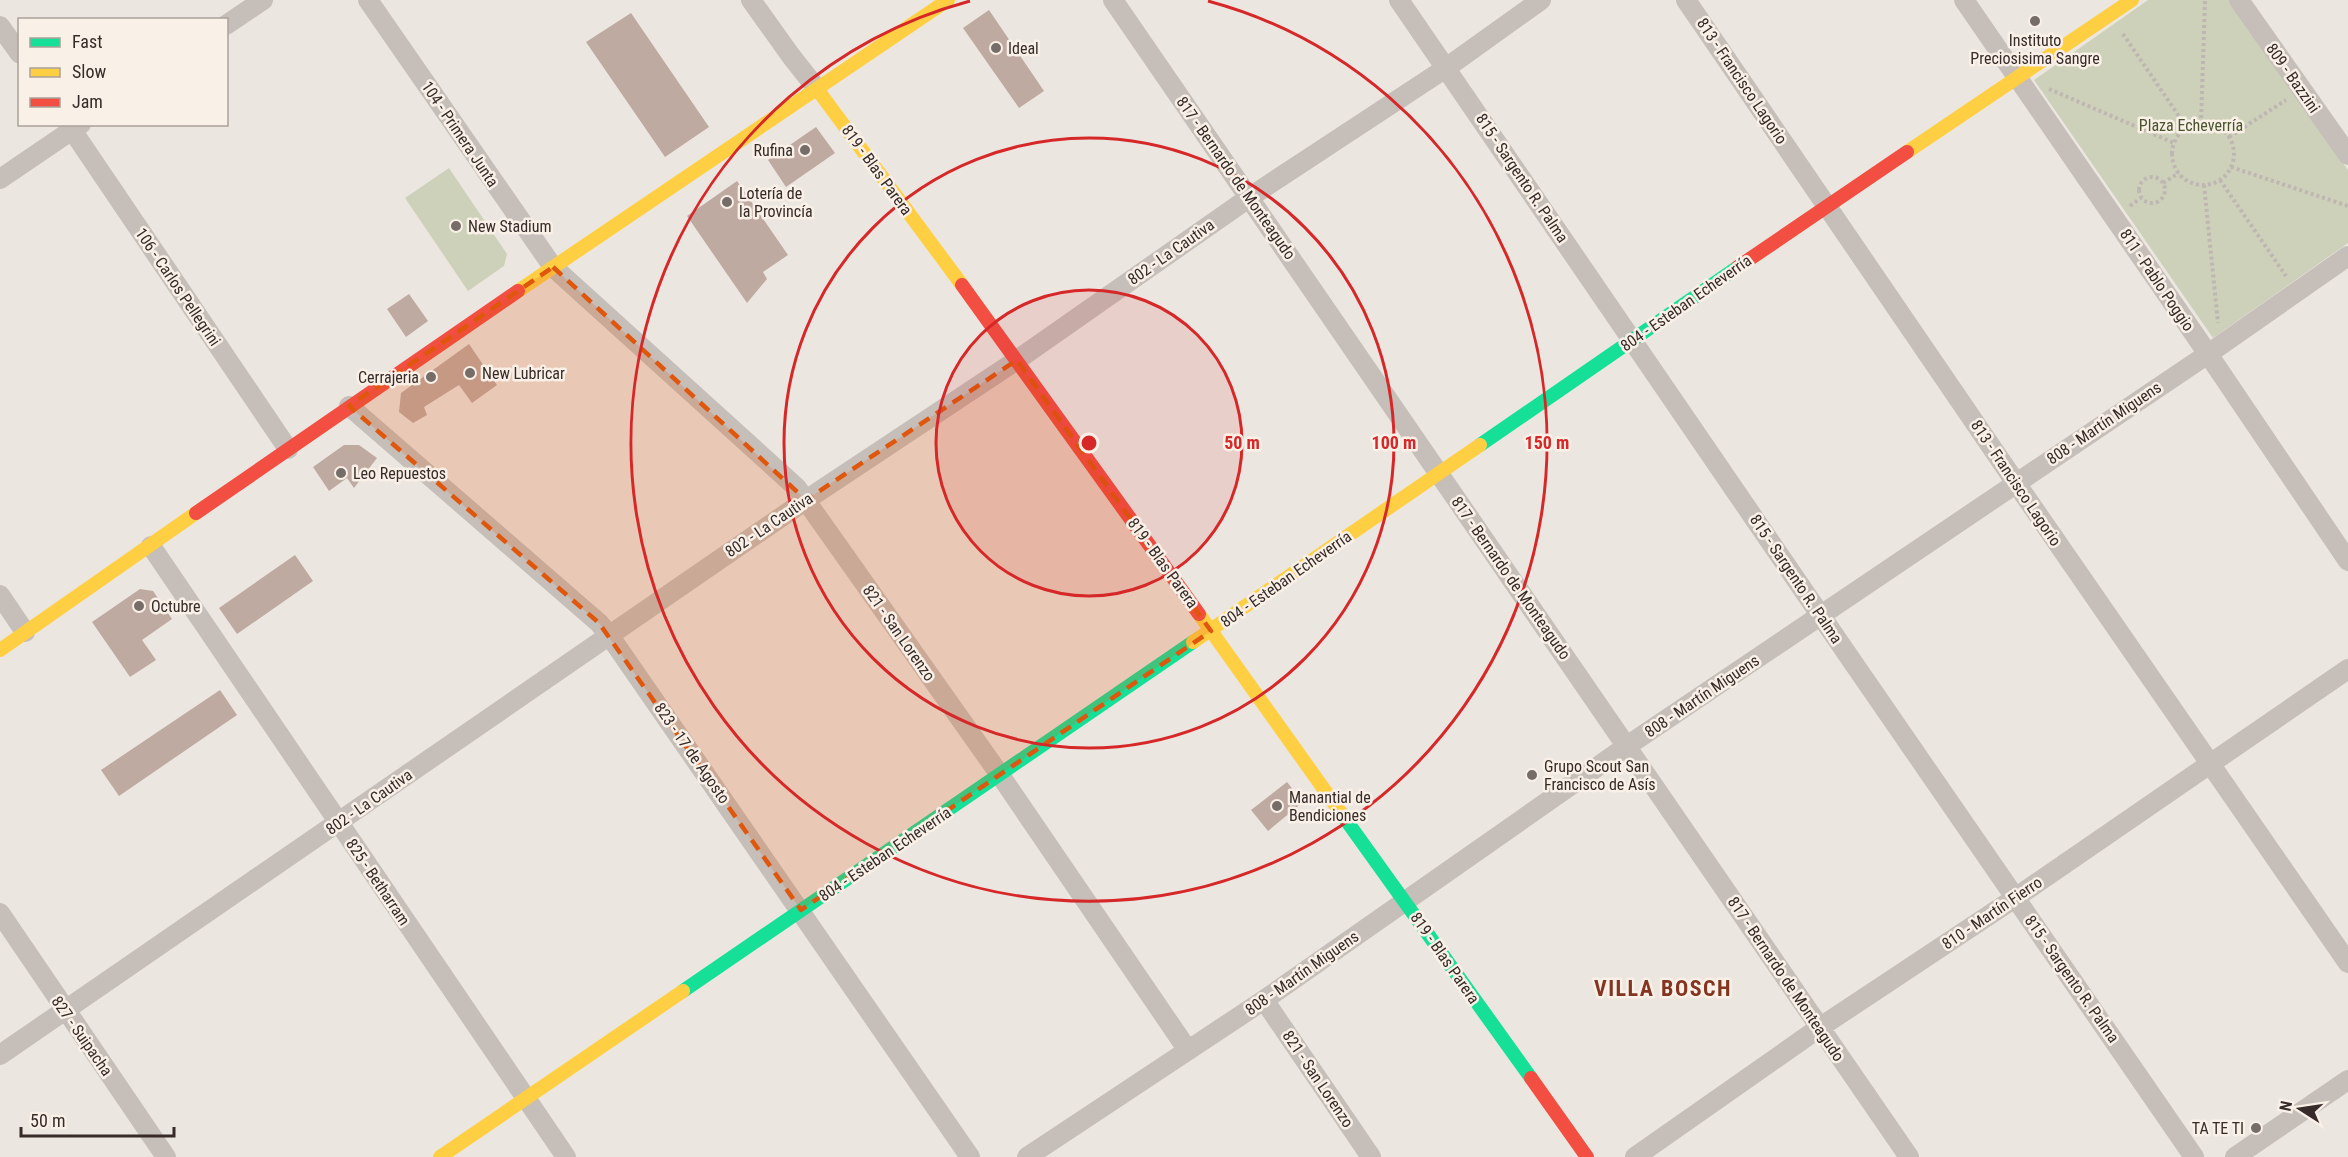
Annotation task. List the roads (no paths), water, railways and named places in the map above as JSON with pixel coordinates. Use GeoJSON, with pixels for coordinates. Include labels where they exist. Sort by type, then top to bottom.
{"type":"FeatureCollection","features":[{"type":"Feature","properties":{"kind":"street"},"geometry":{"type":"LineString","coordinates":[[228,24],[263,0]]}},
{"type":"Feature","properties":{"kind":"street","name":"104 - Primera Junta"},"geometry":{"type":"LineString","coordinates":[[368,0],[553,267]]}},
{"type":"Feature","properties":{"kind":"street"},"geometry":{"type":"LineString","coordinates":[[751,0],[817,89]]}},
{"type":"Feature","properties":{"kind":"street"},"geometry":{"type":"LineString","coordinates":[[0,650],[349,406],[948,0]]}},
{"type":"Feature","properties":{"kind":"street","name":"817 - Bernardo de Monteagudo"},"geometry":{"type":"LineString","coordinates":[[1113,0],[1909,1157]]}},
{"type":"Feature","properties":{"kind":"street","name":"815 - Sargento R. Palma"},"geometry":{"type":"LineString","coordinates":[[1399,0],[2194,1157]]}},
{"type":"Feature","properties":{"kind":"street","name":"802 - La Cautiva"},"geometry":{"type":"LineString","coordinates":[[0,1055],[806,500],[1017,360],[1250,196],[1446,68],[1541,0]]}},
{"type":"Feature","properties":{"kind":"street","name":"813 - Francisco Lagorio"},"geometry":{"type":"LineString","coordinates":[[1686,0],[2348,963]]}},
{"type":"Feature","properties":{"kind":"street","name":"811 - Pablo Poggio"},"geometry":{"type":"LineString","coordinates":[[1964,0],[2025,71],[2214,349],[2348,561]]}},
{"type":"Feature","properties":{"kind":"street","name":"804 - Esteban Echeverría"},"geometry":{"type":"LineString","coordinates":[[440,1157],[1000,776],[1827,206],[2132,0]]}},
{"type":"Feature","properties":{"kind":"street","name":"809 - Bazzini"},"geometry":{"type":"LineString","coordinates":[[2240,0],[2348,154]]}},
{"type":"Feature","properties":{"kind":"street"},"geometry":{"type":"LineString","coordinates":[[0,26],[18,51]]}},
{"type":"Feature","properties":{"kind":"street","name":"819 - Blas Parera"},"geometry":{"type":"LineString","coordinates":[[817,89],[1017,360],[1587,1157]]}},
{"type":"Feature","properties":{"kind":"street"},"geometry":{"type":"LineString","coordinates":[[0,179],[73,126]]}},
{"type":"Feature","properties":{"kind":"street","name":"106 - Carlos Pellegrini"},"geometry":{"type":"LineString","coordinates":[[73,126],[288,449]]}},
{"type":"Feature","properties":{"kind":"street","name":"808 - Martín Miguens"},"geometry":{"type":"LineString","coordinates":[[1027,1157],[1264,1000],[1627,746],[2348,256]]}},
{"type":"Feature","properties":{"kind":"street","name":"821 - San Lorenzo"},"geometry":{"type":"LineString","coordinates":[[553,267],[796,488],[806,500],[1000,776],[1187,1049]]}},
{"type":"Feature","properties":{"kind":"street","name":"823 - 17 de Agosto"},"geometry":{"type":"LineString","coordinates":[[349,406],[599,623],[609,635],[970,1157]]}},
{"type":"Feature","properties":{"kind":"street","name":"825 - Betharram"},"geometry":{"type":"LineString","coordinates":[[151,546],[566,1157]]}},
{"type":"Feature","properties":{"kind":"street"},"geometry":{"type":"LineString","coordinates":[[0,594],[25,632]]}},
{"type":"Feature","properties":{"kind":"street","name":"810 - Martín Fierro"},"geometry":{"type":"LineString","coordinates":[[1635,1157],[1819,1028],[2016,898],[2348,669]]}},
{"type":"Feature","properties":{"kind":"street","name":"827 - Suipacha"},"geometry":{"type":"LineString","coordinates":[[0,913],[166,1157]]}},
{"type":"Feature","properties":{"kind":"street","name":"821 - San Lorenzo"},"geometry":{"type":"LineString","coordinates":[[1264,1000],[1371,1157]]}},
{"type":"Feature","properties":{"kind":"street"},"geometry":{"type":"LineString","coordinates":[[2235,1157],[2348,1080]]}},
{"type":"Feature","properties":{"kind":"place","name":"Instituto Preciosisima Sangre"},"geometry":{"type":"Point","coordinates":[2035,21]}},
{"type":"Feature","properties":{"kind":"place","name":"Ideal"},"geometry":{"type":"Point","coordinates":[996,48]}},
{"type":"Feature","properties":{"kind":"place","name":"Rufina"},"geometry":{"type":"Point","coordinates":[805,150]}},
{"type":"Feature","properties":{"kind":"place","name":"Lotería de la Provincía"},"geometry":{"type":"Point","coordinates":[727,202]}},
{"type":"Feature","properties":{"kind":"place","name":"New Stadium"},"geometry":{"type":"Point","coordinates":[456,226]}},
{"type":"Feature","properties":{"kind":"place","name":"New Lubricar"},"geometry":{"type":"Point","coordinates":[470,373]}},
{"type":"Feature","properties":{"kind":"place","name":"Cerrajeria"},"geometry":{"type":"Point","coordinates":[431,377]}},
{"type":"Feature","properties":{"kind":"place","name":"Leo Repuestos"},"geometry":{"type":"Point","coordinates":[341,473]}},
{"type":"Feature","properties":{"kind":"place","name":"Octubre"},"geometry":{"type":"Point","coordinates":[139,606]}},
{"type":"Feature","properties":{"kind":"place","name":"Grupo Scout San Francisco de Asís"},"geometry":{"type":"Point","coordinates":[1532,775]}},
{"type":"Feature","properties":{"kind":"place","name":"Manantial de Bendiciones"},"geometry":{"type":"Point","coordinates":[1277,806]}},
{"type":"Feature","properties":{"kind":"place","name":"TA TE TI"},"geometry":{"type":"Point","coordinates":[2256,1128]}},
{"type":"Feature","properties":{"kind":"district","name":"VILLA BOSCH"},"geometry":{"type":"Point","coordinates":[1663,988]}},
{"type":"Feature","properties":{"kind":"park label","name":"Plaza Echeverría"},"geometry":{"type":"Point","coordinates":[2191,125]}}]}
